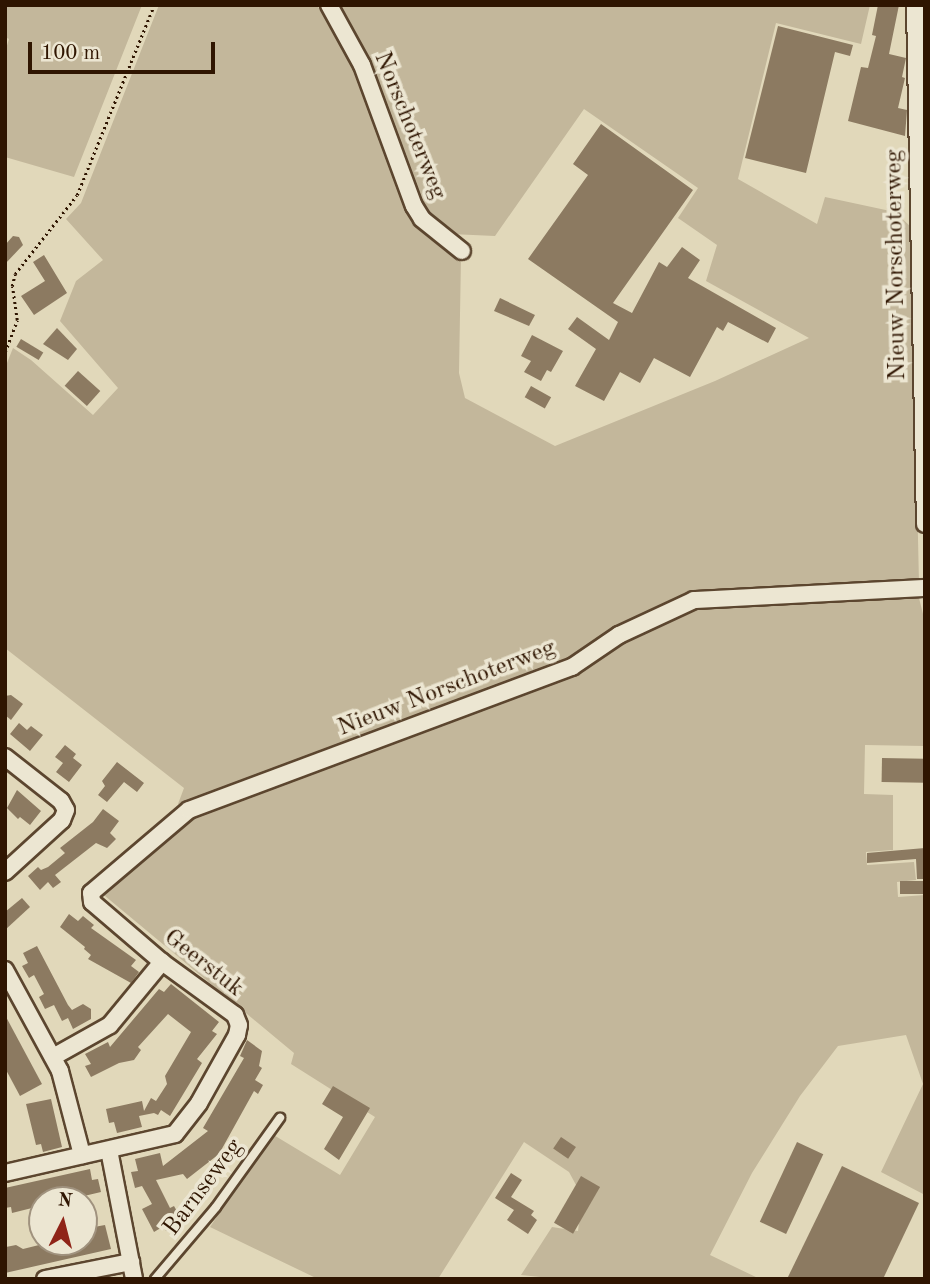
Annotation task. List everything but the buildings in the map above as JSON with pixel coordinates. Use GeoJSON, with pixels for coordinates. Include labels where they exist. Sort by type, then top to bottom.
{"type":"FeatureCollection","features":[{"type":"Feature","properties":{"kind":"street","name":"Norschoterweg"},"geometry":{"type":"LineString","coordinates":[[329,5],[362,65],[414,206],[429,226],[462,251]]}},
{"type":"Feature","properties":{"kind":"street","name":"Nieuw Norschoterweg"},"geometry":{"type":"LineString","coordinates":[[915,5],[925,524]]}},
{"type":"Feature","properties":{"kind":"street","name":"Nieuw Norschoterweg"},"geometry":{"type":"LineString","coordinates":[[90,893],[189,810],[572,667],[619,635],[694,600],[925,587]]}},
{"type":"Feature","properties":{"kind":"street"},"geometry":{"type":"LineString","coordinates":[[5,757],[61,801],[66,810],[62,820],[5,872]]}},
{"type":"Feature","properties":{"kind":"street","name":"Geerstuk"},"geometry":{"type":"LineString","coordinates":[[5,1173],[175,1135],[199,1103],[237,1035],[239,1025],[235,1016],[97,909],[90,893]]}},
{"type":"Feature","properties":{"kind":"street"},"geometry":{"type":"LineString","coordinates":[[53,1057],[110,1026],[162,962]]}},
{"type":"Feature","properties":{"kind":"street"},"geometry":{"type":"LineString","coordinates":[[5,970],[60,1071],[82,1155]]}},
{"type":"Feature","properties":{"kind":"street"},"geometry":{"type":"LineString","coordinates":[[109,1150],[134,1279]]}},
{"type":"Feature","properties":{"kind":"street"},"geometry":{"type":"LineString","coordinates":[[45,1279],[131,1262]]}},
{"type":"Feature","properties":{"kind":"lane","name":"Barnseweg"},"geometry":{"type":"LineString","coordinates":[[155,1279],[216,1207],[280,1118]]}},
{"type":"Feature","properties":{"kind":"path"},"geometry":{"type":"LineString","coordinates":[[5,352],[17,320],[12,286],[15,274],[77,195],[154,5]]}},
{"type":"Feature","properties":{"kind":"shaded area"},"geometry":{"type":"Polygon","coordinates":[[[5,5],[142,5],[74,177],[5,157],[5,52],[9,39],[5,37],[5,5]]]}},
{"type":"Feature","properties":{"kind":"shaded area"},"geometry":{"type":"Polygon","coordinates":[[[159,5],[316,5],[324,13],[352,55],[407,208],[461,256],[459,373],[465,398],[555,446],[715,381],[809,338],[706,281],[717,245],[678,218],[698,188],[584,109],[495,236],[451,234],[426,215],[333,5],[870,5],[861,44],[776,23],[738,179],[817,224],[825,197],[895,212],[911,227],[919,583],[701,590],[653,609],[568,666],[200,796],[201,801],[184,809],[178,804],[184,788],[5,648],[5,368],[13,348],[31,360],[93,415],[118,388],[60,321],[76,281],[103,260],[66,219],[81,203],[159,5]]]}},
{"type":"Feature","properties":{"kind":"shaded area"},"geometry":{"type":"Polygon","coordinates":[[[918,594],[925,622],[925,746],[865,745],[864,794],[893,795],[893,850],[866,852],[867,865],[914,862],[916,880],[897,882],[898,897],[925,895],[925,1195],[881,1172],[923,1084],[906,1035],[838,1046],[800,1096],[752,1173],[710,1255],[760,1279],[560,1279],[521,1275],[552,1227],[578,1231],[582,1196],[569,1172],[524,1142],[438,1279],[318,1279],[210,1227],[272,1134],[340,1175],[375,1117],[291,1064],[294,1053],[99,891],[187,815],[557,683],[578,673],[659,618],[700,603],[918,594]]]}}]}
